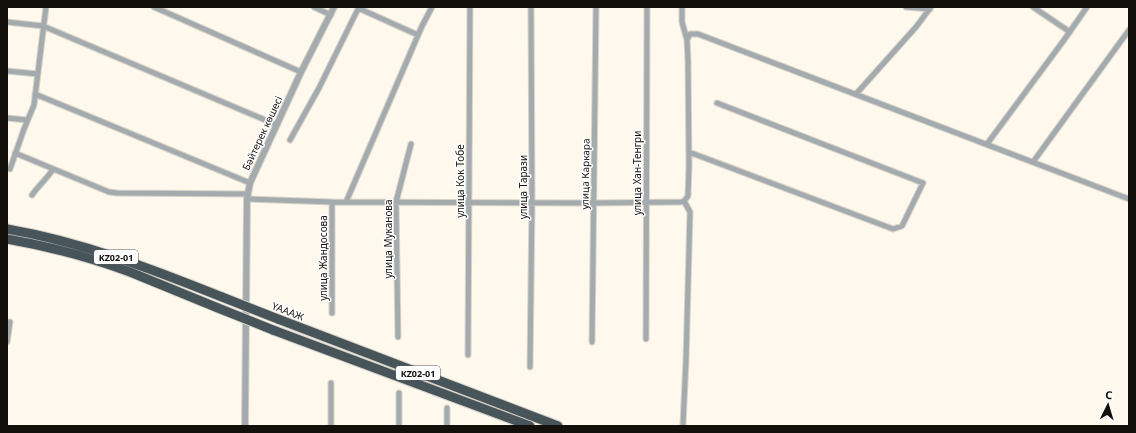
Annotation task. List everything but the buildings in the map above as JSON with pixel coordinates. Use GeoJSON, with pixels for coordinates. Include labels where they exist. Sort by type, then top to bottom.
{"type":"FeatureCollection","features":[{"type":"Feature","properties":{"kind":"highway","name":"ҮАААЖ"},"geometry":{"type":"LineString","coordinates":[[7,229],[52,238],[97,250],[167,275],[558,426]]}},
{"type":"Feature","properties":{"kind":"highway","name":"KZ02-01"},"geometry":{"type":"LineString","coordinates":[[7,239],[93,260],[129,272],[273,330],[530,426]]}},
{"type":"Feature","properties":{"kind":"street"},"geometry":{"type":"LineString","coordinates":[[7,168],[10,169],[27,120],[34,105],[46,7]]}},
{"type":"Feature","properties":{"kind":"street"},"geometry":{"type":"LineString","coordinates":[[154,7],[302,72]]}},
{"type":"Feature","properties":{"kind":"street"},"geometry":{"type":"LineString","coordinates":[[314,7],[331,15]]}},
{"type":"Feature","properties":{"kind":"street","name":"Бәйтерек көшесі"},"geometry":{"type":"LineString","coordinates":[[245,426],[246,278],[248,197],[250,183],[334,7]]}},
{"type":"Feature","properties":{"kind":"street"},"geometry":{"type":"LineString","coordinates":[[346,202],[418,35],[432,7]]}},
{"type":"Feature","properties":{"kind":"street","name":"улица Кок Тобе"},"geometry":{"type":"LineString","coordinates":[[468,355],[470,7]]}},
{"type":"Feature","properties":{"kind":"street","name":"улица Тарази"},"geometry":{"type":"LineString","coordinates":[[530,367],[532,202],[531,7]]}},
{"type":"Feature","properties":{"kind":"street","name":"улица Каркара"},"geometry":{"type":"LineString","coordinates":[[592,342],[596,7]]}},
{"type":"Feature","properties":{"kind":"street","name":"улица Хан-Тенгри"},"geometry":{"type":"LineString","coordinates":[[646,339],[647,7]]}},
{"type":"Feature","properties":{"kind":"street"},"geometry":{"type":"LineString","coordinates":[[15,153],[110,192],[117,193],[248,197],[332,202],[681,202],[688,196],[689,152],[687,40],[682,22],[682,7]]}},
{"type":"Feature","properties":{"kind":"street"},"geometry":{"type":"LineString","coordinates":[[906,7],[930,8]]}},
{"type":"Feature","properties":{"kind":"street"},"geometry":{"type":"LineString","coordinates":[[1034,7],[1070,32]]}},
{"type":"Feature","properties":{"kind":"street"},"geometry":{"type":"LineString","coordinates":[[987,144],[1087,7]]}},
{"type":"Feature","properties":{"kind":"street"},"geometry":{"type":"LineString","coordinates":[[290,140],[319,88],[358,8],[418,35]]}},
{"type":"Feature","properties":{"kind":"street"},"geometry":{"type":"LineString","coordinates":[[856,94],[916,27],[930,8]]}},
{"type":"Feature","properties":{"kind":"street"},"geometry":{"type":"LineString","coordinates":[[7,22],[43,26],[277,124]]}},
{"type":"Feature","properties":{"kind":"street"},"geometry":{"type":"LineString","coordinates":[[1033,162],[1129,30]]}},
{"type":"Feature","properties":{"kind":"street"},"geometry":{"type":"LineString","coordinates":[[687,40],[690,34],[698,34],[1129,199]]}},
{"type":"Feature","properties":{"kind":"street"},"geometry":{"type":"LineString","coordinates":[[7,71],[38,74]]}},
{"type":"Feature","properties":{"kind":"street"},"geometry":{"type":"LineString","coordinates":[[35,94],[250,183]]}},
{"type":"Feature","properties":{"kind":"street"},"geometry":{"type":"LineString","coordinates":[[689,152],[893,229],[902,226],[923,183],[717,103]]}},
{"type":"Feature","properties":{"kind":"street"},"geometry":{"type":"LineString","coordinates":[[7,118],[27,120]]}},
{"type":"Feature","properties":{"kind":"street","name":"улица Муканова"},"geometry":{"type":"LineString","coordinates":[[398,337],[396,202],[411,144]]}},
{"type":"Feature","properties":{"kind":"street"},"geometry":{"type":"LineString","coordinates":[[32,195],[48,177],[53,168]]}},
{"type":"Feature","properties":{"kind":"street"},"geometry":{"type":"LineString","coordinates":[[683,424],[690,212],[684,201]]}},
{"type":"Feature","properties":{"kind":"street","name":"улица Жандосова"},"geometry":{"type":"LineString","coordinates":[[332,202],[332,313]]}},
{"type":"Feature","properties":{"kind":"street"},"geometry":{"type":"LineString","coordinates":[[7,342],[9,322]]}},
{"type":"Feature","properties":{"kind":"street"},"geometry":{"type":"LineString","coordinates":[[331,383],[331,426]]}},
{"type":"Feature","properties":{"kind":"street"},"geometry":{"type":"LineString","coordinates":[[399,393],[399,426]]}},
{"type":"Feature","properties":{"kind":"street"},"geometry":{"type":"LineString","coordinates":[[447,408],[447,426]]}}]}
